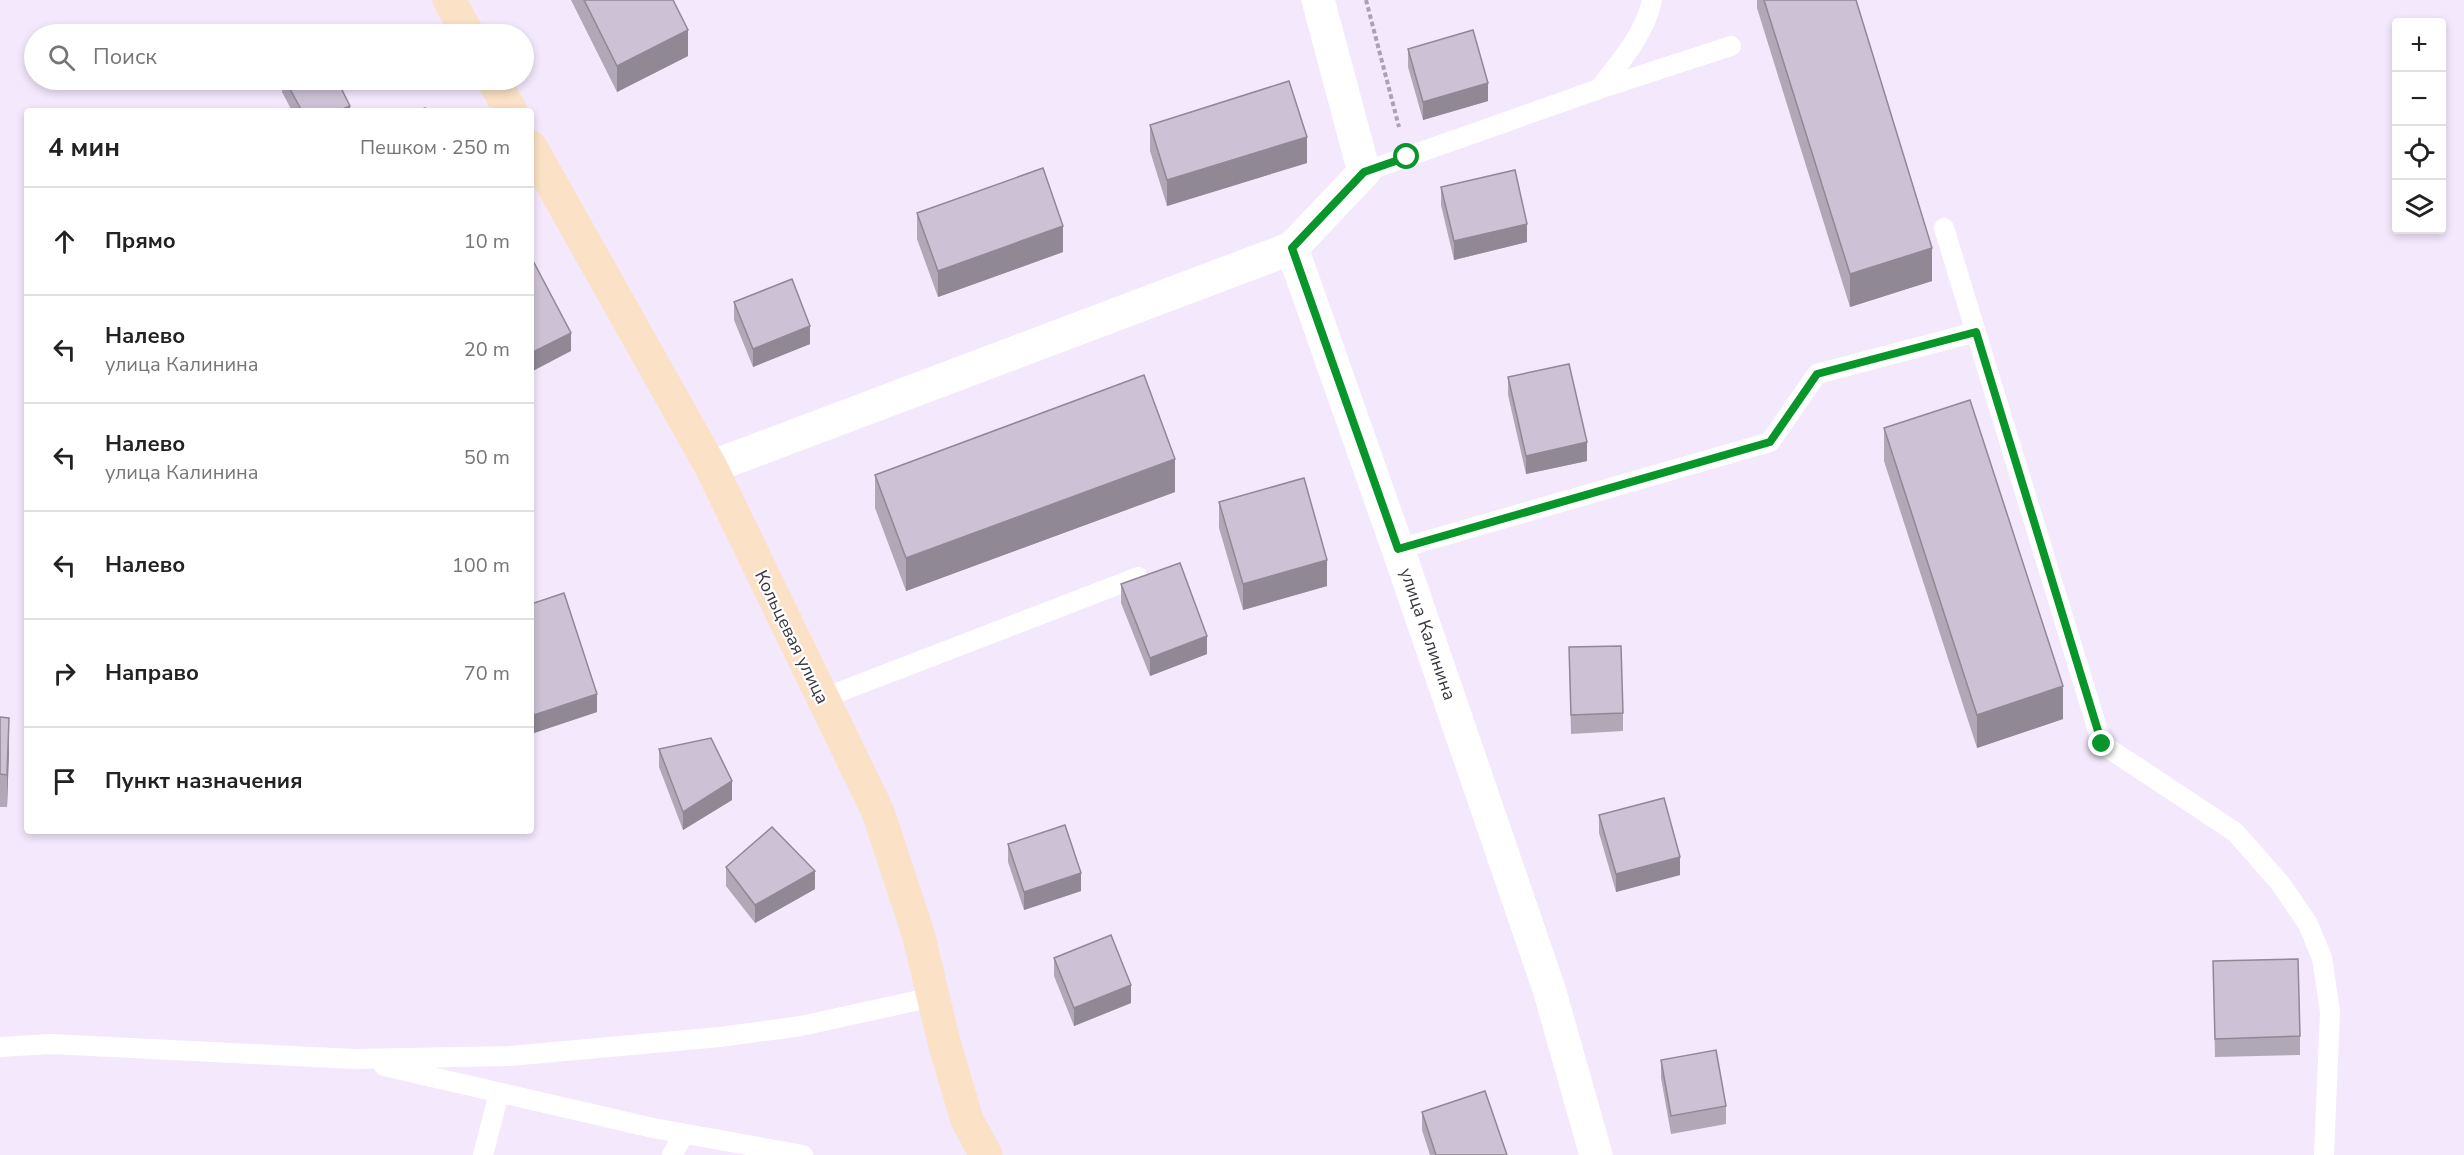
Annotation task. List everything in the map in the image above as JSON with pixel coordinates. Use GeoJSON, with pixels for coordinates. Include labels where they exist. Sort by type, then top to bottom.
{"type":"FeatureCollection","features":[{"type":"Feature","properties":{"kind":"street"},"geometry":{"type":"LineString","coordinates":[[449,0],[462,24]]}},
{"type":"Feature","properties":{"kind":"street"},"geometry":{"type":"LineString","coordinates":[[711,467],[1292,248],[1364,172],[1318,0]]}},
{"type":"Feature","properties":{"kind":"street"},"geometry":{"type":"LineString","coordinates":[[499,90],[509,108]]}},
{"type":"Feature","properties":{"kind":"street","name":"Кольцевая улица"},"geometry":{"type":"LineString","coordinates":[[534,152],[711,467],[878,813],[918,933],[967,1120],[986,1155]]}},
{"type":"Feature","properties":{"kind":"street","name":"улица Калинина"},"geometry":{"type":"LineString","coordinates":[[1292,248],[1549,989],[1596,1155]]}},
{"type":"Feature","properties":{"kind":"lane"},"geometry":{"type":"LineString","coordinates":[[1599,89],[1624,57],[1648,17],[1652,0]]}},
{"type":"Feature","properties":{"kind":"lane"},"geometry":{"type":"LineString","coordinates":[[1364,172],[1599,89],[1731,46]]}},
{"type":"Feature","properties":{"kind":"lane"},"geometry":{"type":"LineString","coordinates":[[1944,228],[2102,744],[2235,832],[2280,883],[2308,924],[2322,958],[2330,1012],[2324,1155]]}},
{"type":"Feature","properties":{"kind":"lane"},"geometry":{"type":"LineString","coordinates":[[1398,549],[1770,442],[1817,374],[1976,332]]}},
{"type":"Feature","properties":{"kind":"lane"},"geometry":{"type":"LineString","coordinates":[[821,699],[1138,577]]}},
{"type":"Feature","properties":{"kind":"lane"},"geometry":{"type":"LineString","coordinates":[[0,1047],[51,1044],[354,1059],[510,1056],[720,1037],[801,1026],[933,997]]}},
{"type":"Feature","properties":{"kind":"lane"},"geometry":{"type":"LineString","coordinates":[[354,1059],[684,1134],[804,1155]]}},
{"type":"Feature","properties":{"kind":"lane"},"geometry":{"type":"LineString","coordinates":[[483,1155],[500,1093]]}},
{"type":"Feature","properties":{"kind":"lane"},"geometry":{"type":"LineString","coordinates":[[672,1155],[684,1134]]}},
{"type":"Feature","properties":{"kind":"path"},"geometry":{"type":"LineString","coordinates":[[1366,0],[1407,157]]}},
{"type":"Feature","properties":{"kind":"building"},"geometry":{"type":"Polygon","coordinates":[[[584,0],[673,0],[688,30],[617,66],[584,0]]]}},
{"type":"Feature","properties":{"kind":"building"},"geometry":{"type":"Polygon","coordinates":[[[1764,0],[1856,0],[1932,248],[1850,274],[1764,0]]]}},
{"type":"Feature","properties":{"kind":"building"},"geometry":{"type":"Polygon","coordinates":[[[1473,30],[1488,83],[1423,102],[1408,49],[1473,30]]]}},
{"type":"Feature","properties":{"kind":"building"},"geometry":{"type":"Polygon","coordinates":[[[1289,81],[1307,137],[1167,180],[1150,125],[1289,81]]]}},
{"type":"Feature","properties":{"kind":"building"},"geometry":{"type":"Polygon","coordinates":[[[290,90],[342,90],[350,106],[345,108],[300,108],[290,90]]]}},
{"type":"Feature","properties":{"kind":"building"},"geometry":{"type":"Polygon","coordinates":[[[1043,168],[1063,226],[938,271],[917,213],[1043,168]]]}},
{"type":"Feature","properties":{"kind":"building"},"geometry":{"type":"Polygon","coordinates":[[[1515,170],[1527,224],[1454,241],[1441,187],[1515,170]]]}},
{"type":"Feature","properties":{"kind":"building"},"geometry":{"type":"Polygon","coordinates":[[[534,263],[571,333],[534,352],[534,263]]]}},
{"type":"Feature","properties":{"kind":"building"},"geometry":{"type":"Polygon","coordinates":[[[792,279],[810,326],[753,349],[734,302],[792,279]]]}},
{"type":"Feature","properties":{"kind":"building"},"geometry":{"type":"Polygon","coordinates":[[[1569,364],[1587,442],[1526,456],[1508,377],[1569,364]]]}},
{"type":"Feature","properties":{"kind":"building"},"geometry":{"type":"Polygon","coordinates":[[[1144,375],[1175,459],[906,558],[875,475],[1144,375]]]}},
{"type":"Feature","properties":{"kind":"building"},"geometry":{"type":"Polygon","coordinates":[[[1970,400],[2063,686],[1977,715],[1884,428],[1970,400]]]}},
{"type":"Feature","properties":{"kind":"building"},"geometry":{"type":"Polygon","coordinates":[[[1304,478],[1327,560],[1243,584],[1219,502],[1304,478]]]}},
{"type":"Feature","properties":{"kind":"building"},"geometry":{"type":"Polygon","coordinates":[[[1180,563],[1207,636],[1150,658],[1121,584],[1180,563]]]}},
{"type":"Feature","properties":{"kind":"building"},"geometry":{"type":"Polygon","coordinates":[[[564,593],[597,694],[534,715],[534,603],[564,593]]]}},
{"type":"Feature","properties":{"kind":"building"},"geometry":{"type":"Polygon","coordinates":[[[1621,646],[1623,713],[1571,715],[1569,647],[1621,646]]]}},
{"type":"Feature","properties":{"kind":"building"},"geometry":{"type":"Polygon","coordinates":[[[0,717],[9,718],[7,775],[0,774],[0,717]]]}},
{"type":"Feature","properties":{"kind":"building"},"geometry":{"type":"Polygon","coordinates":[[[711,738],[732,781],[683,812],[659,749],[711,738]]]}},
{"type":"Feature","properties":{"kind":"building"},"geometry":{"type":"Polygon","coordinates":[[[1664,798],[1680,857],[1616,874],[1599,815],[1664,798]]]}},
{"type":"Feature","properties":{"kind":"building"},"geometry":{"type":"Polygon","coordinates":[[[1065,825],[1081,873],[1024,892],[1008,844],[1065,825]]]}},
{"type":"Feature","properties":{"kind":"building"},"geometry":{"type":"Polygon","coordinates":[[[772,827],[815,871],[755,905],[726,867],[772,827]]]}},
{"type":"Feature","properties":{"kind":"building"},"geometry":{"type":"Polygon","coordinates":[[[1111,935],[1131,985],[1074,1008],[1054,958],[1111,935]]]}},
{"type":"Feature","properties":{"kind":"building"},"geometry":{"type":"Polygon","coordinates":[[[2298,959],[2300,1036],[2215,1039],[2213,961],[2298,959]]]}},
{"type":"Feature","properties":{"kind":"building"},"geometry":{"type":"Polygon","coordinates":[[[1716,1050],[1726,1106],[1671,1116],[1661,1060],[1716,1050]]]}},
{"type":"Feature","properties":{"kind":"building"},"geometry":{"type":"Polygon","coordinates":[[[1485,1091],[1507,1155],[1436,1155],[1422,1112],[1485,1091]]]}},
{"type":"Feature","properties":{"kind":"route"},"geometry":{"type":"LineString","coordinates":[[1407,157],[1364,172],[1292,248],[1398,549],[1770,442],[1817,374],[1976,332],[2102,744]]}}]}
